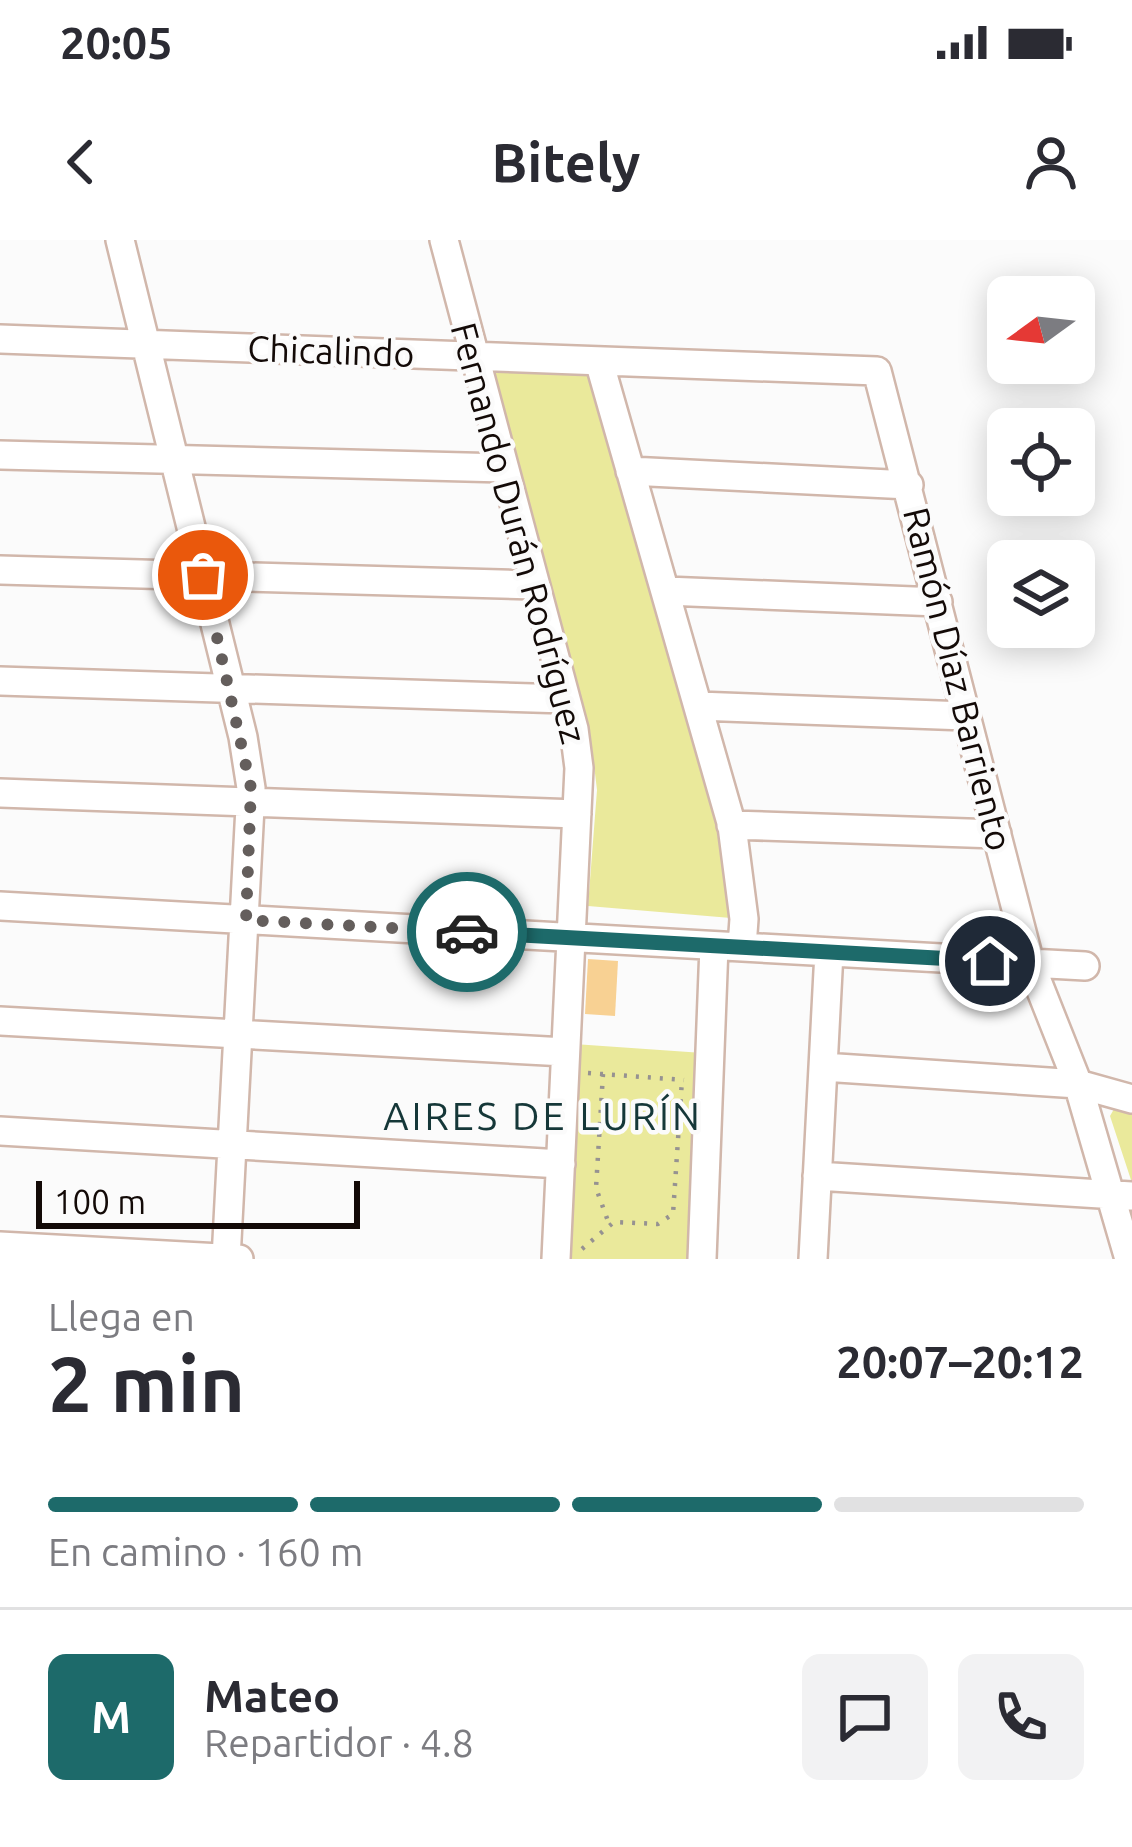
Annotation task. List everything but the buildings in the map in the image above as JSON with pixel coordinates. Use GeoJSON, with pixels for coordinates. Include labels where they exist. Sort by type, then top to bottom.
{"type":"FeatureCollection","features":[{"type":"Feature","properties":{"kind":"street"},"geometry":{"type":"LineString","coordinates":[[120,240],[231,688],[250,802],[226,1259]]}},
{"type":"Feature","properties":{"kind":"street","name":"Fernando Durán Rodríguez"},"geometry":{"type":"LineString","coordinates":[[444,240],[566,699],[579,768],[556,1259]]}},
{"type":"Feature","properties":{"kind":"street","name":"Chicalindo"},"geometry":{"type":"LineString","coordinates":[[0,339],[878,371]]}},
{"type":"Feature","properties":{"kind":"street"},"geometry":{"type":"LineString","coordinates":[[599,361],[731,825],[744,920],[728,946],[696,1081],[702,1259]]}},
{"type":"Feature","properties":{"kind":"street","name":"Ramón Díaz Barriento"},"geometry":{"type":"LineString","coordinates":[[878,371],[1030,963],[1122,1196],[1129,1259]]}},
{"type":"Feature","properties":{"kind":"street"},"geometry":{"type":"LineString","coordinates":[[0,454],[504,468]]}},
{"type":"Feature","properties":{"kind":"street"},"geometry":{"type":"LineString","coordinates":[[630,471],[909,485]]}},
{"type":"Feature","properties":{"kind":"street"},"geometry":{"type":"LineString","coordinates":[[0,571],[535,585]]}},
{"type":"Feature","properties":{"kind":"street"},"geometry":{"type":"LineString","coordinates":[[666,591],[938,602]]}},
{"type":"Feature","properties":{"kind":"street"},"geometry":{"type":"LineString","coordinates":[[0,681],[566,699]]}},
{"type":"Feature","properties":{"kind":"street"},"geometry":{"type":"LineString","coordinates":[[698,706],[967,716]]}},
{"type":"Feature","properties":{"kind":"street"},"geometry":{"type":"LineString","coordinates":[[0,794],[577,814]]}},
{"type":"Feature","properties":{"kind":"street"},"geometry":{"type":"LineString","coordinates":[[731,825],[997,834]]}},
{"type":"Feature","properties":{"kind":"street"},"geometry":{"type":"LineString","coordinates":[[0,906],[1085,966]]}},
{"type":"Feature","properties":{"kind":"street"},"geometry":{"type":"LineString","coordinates":[[813,1259],[829,952]]}},
{"type":"Feature","properties":{"kind":"street"},"geometry":{"type":"LineString","coordinates":[[0,1021],[239,1034],[565,1062]]}},
{"type":"Feature","properties":{"kind":"street"},"geometry":{"type":"LineString","coordinates":[[823,1067],[1078,1084],[1132,1099]]}},
{"type":"Feature","properties":{"kind":"street"},"geometry":{"type":"LineString","coordinates":[[0,1131],[560,1164]]}},
{"type":"Feature","properties":{"kind":"street"},"geometry":{"type":"LineString","coordinates":[[817,1176],[1122,1196]]}},
{"type":"Feature","properties":{"kind":"street"},"geometry":{"type":"LineString","coordinates":[[0,1246],[239,1259]]}},
{"type":"Feature","properties":{"kind":"path"},"geometry":{"type":"LineString","coordinates":[[565,1062],[603,1074],[696,1081],[673,1214],[658,1224],[609,1224],[576,1259]]}},
{"type":"Feature","properties":{"kind":"path"},"geometry":{"type":"LineString","coordinates":[[603,1074],[596,1188],[609,1224]]}},
{"type":"Feature","properties":{"kind":"shaded area"},"geometry":{"type":"Polygon","coordinates":[[[490,367],[594,373],[715,819],[731,918],[588,906],[597,790],[592,748],[490,367]]]}},
{"type":"Feature","properties":{"kind":"shaded area"},"geometry":{"type":"Polygon","coordinates":[[[574,1044],[703,1053],[694,1259],[564,1259],[574,1044]]]}},
{"type":"Feature","properties":{"kind":"shaded area"},"geometry":{"type":"Polygon","coordinates":[[[1114,1109],[1132,1114],[1132,1183],[1110,1116],[1114,1109]]]}},
{"type":"Feature","properties":{"kind":"way so far"},"geometry":{"type":"LineString","coordinates":[[203,575],[251,788],[246,920],[467,932]]}},
{"type":"Feature","properties":{"kind":"district","name":"AIRES DE LURÍN"},"geometry":{"type":"Point","coordinates":[543,1116]}},
{"type":"Feature","properties":{"kind":"route"},"geometry":{"type":"LineString","coordinates":[[467,932],[990,961]]}}]}
